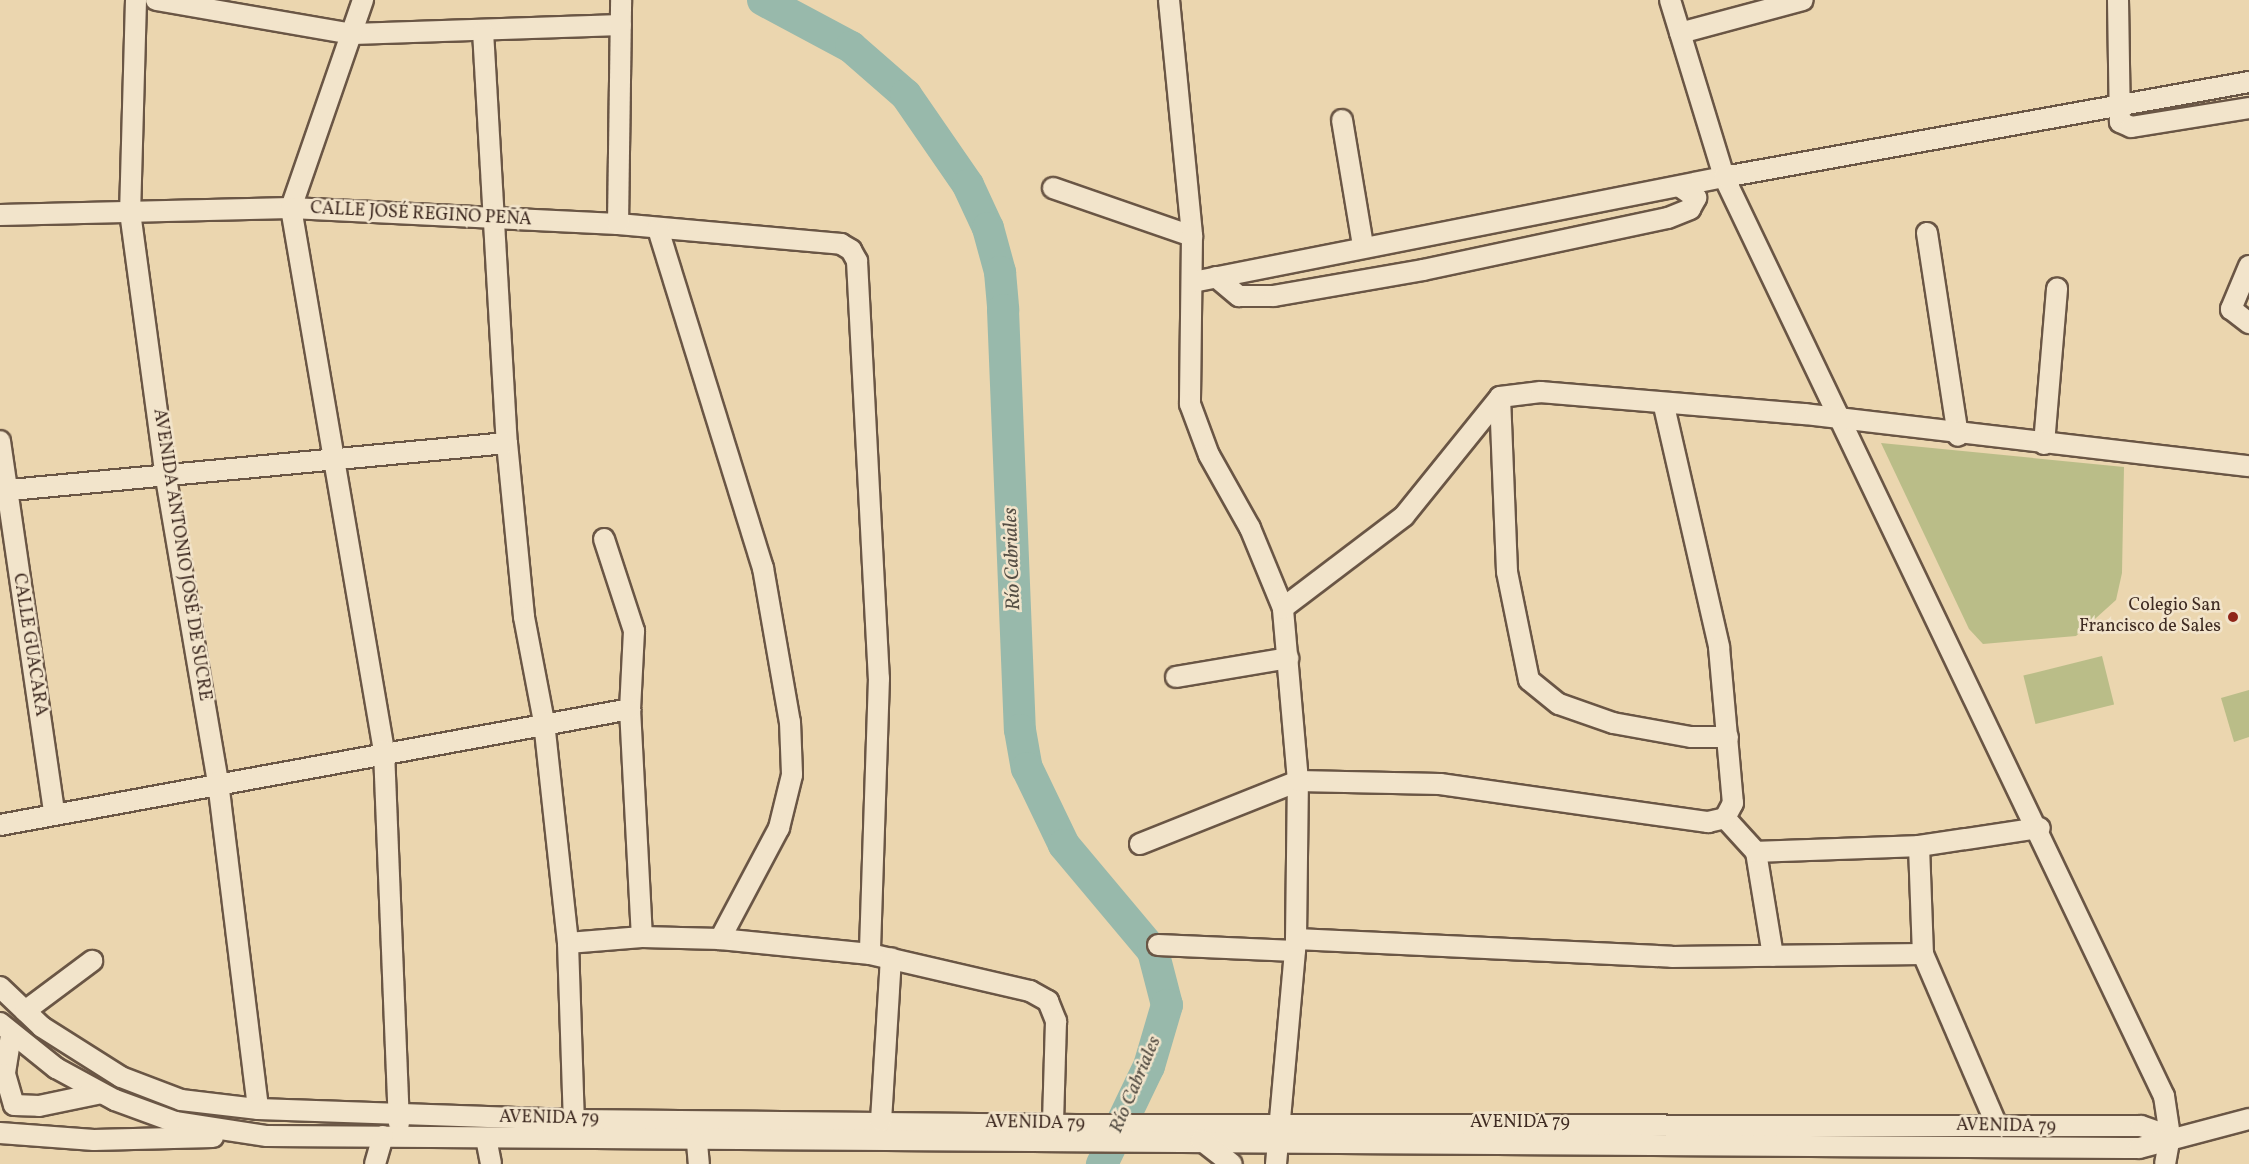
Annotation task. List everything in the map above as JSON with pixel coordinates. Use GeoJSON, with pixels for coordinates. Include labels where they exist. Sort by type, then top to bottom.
{"type":"FeatureCollection","features":[{"type":"Feature","properties":{"kind":"street","name":"AVENIDA ANTONIO JOSÉ DE SUCRE"},"geometry":{"type":"LineString","coordinates":[[136,0],[130,212],[166,478],[218,782],[258,1109]]}},
{"type":"Feature","properties":{"kind":"street"},"geometry":{"type":"LineString","coordinates":[[156,0],[353,34],[621,25]]}},
{"type":"Feature","properties":{"kind":"street"},"geometry":{"type":"LineString","coordinates":[[363,0],[291,208],[384,752],[398,1113],[391,1136],[375,1164]]}},
{"type":"Feature","properties":{"kind":"street"},"geometry":{"type":"LineString","coordinates":[[618,224],[621,0]]}},
{"type":"Feature","properties":{"kind":"street"},"geometry":{"type":"LineString","coordinates":[[1169,0],[1192,236],[1194,282],[1190,404],[1209,455],[1250,528],[1283,608],[1288,658],[1298,781],[1295,945],[1276,1164]]}},
{"type":"Feature","properties":{"kind":"street"},"geometry":{"type":"LineString","coordinates":[[1670,0],[1724,177],[1843,418],[2040,828],[2164,1096],[2170,1136],[2165,1164]]}},
{"type":"Feature","properties":{"kind":"street"},"geometry":{"type":"LineString","coordinates":[[1680,33],[1803,0]]}},
{"type":"Feature","properties":{"kind":"street"},"geometry":{"type":"LineString","coordinates":[[2118,0],[2120,122],[2131,127],[2249,108]]}},
{"type":"Feature","properties":{"kind":"street"},"geometry":{"type":"LineString","coordinates":[[483,31],[507,443],[524,617],[544,722],[568,943],[574,1120]]}},
{"type":"Feature","properties":{"kind":"street"},"geometry":{"type":"LineString","coordinates":[[1194,282],[1363,246],[1724,177],[2249,82]]}},
{"type":"Feature","properties":{"kind":"street"},"geometry":{"type":"LineString","coordinates":[[1342,120],[1363,246]]}},
{"type":"Feature","properties":{"kind":"street"},"geometry":{"type":"LineString","coordinates":[[1216,277],[1239,296],[1274,296],[1423,270],[1668,218],[1690,209],[1696,198],[1680,187]]}},
{"type":"Feature","properties":{"kind":"street"},"geometry":{"type":"LineString","coordinates":[[1053,188],[1192,236]]}},
{"type":"Feature","properties":{"kind":"street","name":"CALLE JOSÉ REGINO PEÑA"},"geometry":{"type":"LineString","coordinates":[[0,215],[291,208],[494,221],[618,224],[841,244],[857,261],[879,678],[870,954]]}},
{"type":"Feature","properties":{"kind":"street"},"geometry":{"type":"LineString","coordinates":[[658,229],[763,568],[790,722],[792,775],[779,828],[720,939]]}},
{"type":"Feature","properties":{"kind":"street"},"geometry":{"type":"LineString","coordinates":[[1927,233],[1958,436]]}},
{"type":"Feature","properties":{"kind":"street"},"geometry":{"type":"LineString","coordinates":[[2249,266],[2231,309],[2249,323]]}},
{"type":"Feature","properties":{"kind":"street"},"geometry":{"type":"LineString","coordinates":[[2044,444],[2057,289]]}},
{"type":"Feature","properties":{"kind":"street"},"geometry":{"type":"LineString","coordinates":[[1283,608],[1404,516],[1500,397],[1541,392],[1664,406],[1843,418],[1958,436],[2249,466]]}},
{"type":"Feature","properties":{"kind":"street"},"geometry":{"type":"LineString","coordinates":[[1500,397],[1507,572],[1529,680],[1559,704],[1613,723],[1691,737],[1728,737]]}},
{"type":"Feature","properties":{"kind":"street"},"geometry":{"type":"LineString","coordinates":[[1140,844],[1298,781],[1440,783],[1708,822],[1725,818],[1733,803],[1719,647],[1664,406]]}},
{"type":"Feature","properties":{"kind":"street","name":"CALLE GUACARA"},"geometry":{"type":"LineString","coordinates":[[0,441],[3,491],[54,813]]}},
{"type":"Feature","properties":{"kind":"street"},"geometry":{"type":"LineString","coordinates":[[3,491],[334,463],[507,443]]}},
{"type":"Feature","properties":{"kind":"street"},"geometry":{"type":"LineString","coordinates":[[604,538],[634,631],[630,709],[642,937]]}},
{"type":"Feature","properties":{"kind":"street"},"geometry":{"type":"LineString","coordinates":[[1176,677],[1288,658]]}},
{"type":"Feature","properties":{"kind":"street"},"geometry":{"type":"LineString","coordinates":[[0,825],[218,782],[544,722],[630,709]]}},
{"type":"Feature","properties":{"kind":"street"},"geometry":{"type":"LineString","coordinates":[[1725,818],[1756,852],[1773,956]]}},
{"type":"Feature","properties":{"kind":"street"},"geometry":{"type":"LineString","coordinates":[[1756,852],[1919,846],[2040,828]]}},
{"type":"Feature","properties":{"kind":"street"},"geometry":{"type":"LineString","coordinates":[[1919,846],[1923,954],[1997,1126]]}},
{"type":"Feature","properties":{"kind":"street"},"geometry":{"type":"LineString","coordinates":[[568,943],[642,937],[720,939],[870,954],[1030,991],[1048,1001],[1056,1021],[1053,1125]]}},
{"type":"Feature","properties":{"kind":"street"},"geometry":{"type":"LineString","coordinates":[[1158,945],[1295,945],[1773,956],[1923,954]]}},
{"type":"Feature","properties":{"kind":"street"},"geometry":{"type":"LineString","coordinates":[[881,1121],[891,958]]}},
{"type":"Feature","properties":{"kind":"street"},"geometry":{"type":"LineString","coordinates":[[25,1011],[92,961]]}},
{"type":"Feature","properties":{"kind":"street","name":"AVENIDA 79"},"geometry":{"type":"LineString","coordinates":[[0,987],[25,1011],[81,1056],[121,1077],[182,1100],[258,1109],[574,1120],[881,1121],[1053,1125],[1075,1132],[2141,1126],[2170,1136]]}},
{"type":"Feature","properties":{"kind":"street"},"geometry":{"type":"LineString","coordinates":[[5,1029],[101,1093],[175,1122],[267,1136]]}},
{"type":"Feature","properties":{"kind":"street"},"geometry":{"type":"LineString","coordinates":[[5,1029],[6,1074],[10,1101],[22,1135]]}},
{"type":"Feature","properties":{"kind":"street"},"geometry":{"type":"LineString","coordinates":[[10,1101],[39,1106],[101,1093]]}},
{"type":"Feature","properties":{"kind":"street","name":"AVENIDA 79"},"geometry":{"type":"LineString","coordinates":[[1179,1133],[1201,1140],[1280,1132],[2034,1156],[2139,1148],[2170,1136],[2249,1119]]}},
{"type":"Feature","properties":{"kind":"street"},"geometry":{"type":"LineString","coordinates":[[0,1133],[94,1140],[391,1136],[697,1143],[1075,1132]]}},
{"type":"Feature","properties":{"kind":"street"},"geometry":{"type":"LineString","coordinates":[[486,1138],[490,1164]]}},
{"type":"Feature","properties":{"kind":"street"},"geometry":{"type":"LineString","coordinates":[[1201,1140],[1232,1164]]}},
{"type":"Feature","properties":{"kind":"street"},"geometry":{"type":"LineString","coordinates":[[697,1143],[699,1164]]}},
{"type":"Feature","properties":{"kind":"green space"},"geometry":{"type":"Polygon","coordinates":[[[1881,443],[2124,467],[2122,573],[2116,600],[2076,636],[1983,644],[1969,629],[1881,443]]]}},
{"type":"Feature","properties":{"kind":"green space"},"geometry":{"type":"Polygon","coordinates":[[[2102,656],[2114,705],[2036,724],[2023,676],[2102,656]]]}},
{"type":"Feature","properties":{"kind":"green space"},"geometry":{"type":"Polygon","coordinates":[[[2249,690],[2249,737],[2234,742],[2221,698],[2249,690]]]}},
{"type":"Feature","properties":{"kind":"waterway","name":"Río Cabriales"},"geometry":{"type":"LineString","coordinates":[[763,0],[851,47],[906,95],[968,185],[988,228],[1000,272],[1003,310],[1020,730],[1027,768],[1064,845],[1153,951],[1167,1005],[1149,1066],[1102,1164]]}},
{"type":"Feature","properties":{"kind":"place","name":"Colegio San Francisco de Sales"},"geometry":{"type":"Point","coordinates":[2233,617]}}]}
